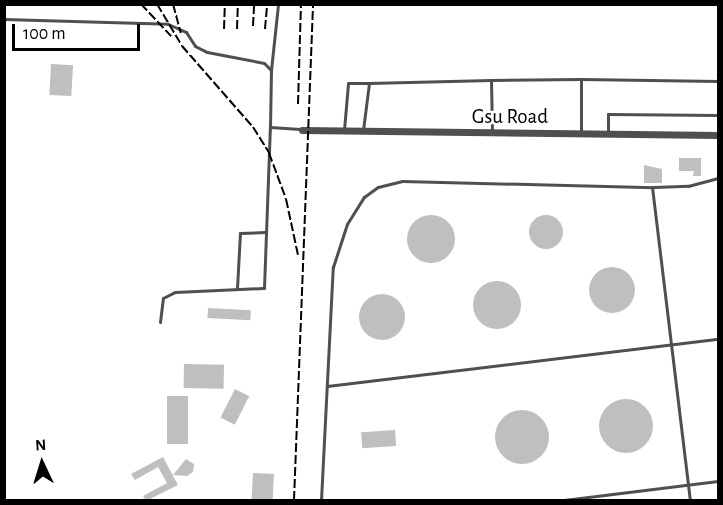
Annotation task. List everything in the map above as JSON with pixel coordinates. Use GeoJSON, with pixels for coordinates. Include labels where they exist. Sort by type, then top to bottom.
{"type":"FeatureCollection","features":[{"type":"Feature","properties":{"kind":"street","name":"Gsu Road"},"geometry":{"type":"LineString","coordinates":[[302,130],[718,135]]}},
{"type":"Feature","properties":{"kind":"lane"},"geometry":{"type":"LineString","coordinates":[[160,322],[163,298],[174,292],[264,288],[271,70],[278,4]]}},
{"type":"Feature","properties":{"kind":"lane"},"geometry":{"type":"LineString","coordinates":[[4,19],[168,24],[186,32],[195,46],[207,52],[248,57],[271,70]]}},
{"type":"Feature","properties":{"kind":"lane"},"geometry":{"type":"LineString","coordinates":[[491,80],[492,133]]}},
{"type":"Feature","properties":{"kind":"lane"},"geometry":{"type":"LineString","coordinates":[[344,132],[348,83],[491,80],[718,81]]}},
{"type":"Feature","properties":{"kind":"lane"},"geometry":{"type":"LineString","coordinates":[[581,80],[581,134]]}},
{"type":"Feature","properties":{"kind":"lane"},"geometry":{"type":"LineString","coordinates":[[363,132],[369,83]]}},
{"type":"Feature","properties":{"kind":"lane"},"geometry":{"type":"LineString","coordinates":[[608,134],[608,114],[718,115]]}},
{"type":"Feature","properties":{"kind":"lane"},"geometry":{"type":"LineString","coordinates":[[270,127],[302,130]]}},
{"type":"Feature","properties":{"kind":"lane"},"geometry":{"type":"LineString","coordinates":[[321,501],[333,267],[346,224],[364,197],[378,187],[402,181],[652,187],[688,186],[718,178]]}},
{"type":"Feature","properties":{"kind":"lane"},"geometry":{"type":"LineString","coordinates":[[652,187],[690,501]]}},
{"type":"Feature","properties":{"kind":"lane"},"geometry":{"type":"LineString","coordinates":[[237,288],[240,233],[267,232]]}},
{"type":"Feature","properties":{"kind":"lane"},"geometry":{"type":"LineString","coordinates":[[327,386],[718,339]]}},
{"type":"Feature","properties":{"kind":"lane"},"geometry":{"type":"LineString","coordinates":[[564,501],[718,481]]}},
{"type":"Feature","properties":{"kind":"building"},"geometry":{"type":"Polygon","coordinates":[[[51,64],[73,65],[71,96],[49,95],[51,64]]]}},
{"type":"Feature","properties":{"kind":"building"},"geometry":{"type":"Polygon","coordinates":[[[679,158],[701,158],[701,176],[693,176],[694,171],[679,171],[679,158]]]}},
{"type":"Feature","properties":{"kind":"building"},"geometry":{"type":"Polygon","coordinates":[[[644,165],[662,169],[662,183],[644,183],[644,165]]]}},
{"type":"Feature","properties":{"kind":"building"},"geometry":{"type":"Polygon","coordinates":[[[431,215],[448,222],[455,239],[448,256],[431,263],[414,256],[407,239],[414,222],[431,215]]]}},
{"type":"Feature","properties":{"kind":"building"},"geometry":{"type":"Polygon","coordinates":[[[546,215],[558,220],[563,232],[558,244],[546,249],[534,244],[529,232],[534,220],[546,215]]]}},
{"type":"Feature","properties":{"kind":"building"},"geometry":{"type":"Polygon","coordinates":[[[612,267],[621,268],[629,273],[634,281],[634,299],[629,307],[621,312],[612,313],[603,312],[595,307],[590,299],[589,290],[590,281],[595,273],[603,268],[612,267]]]}},
{"type":"Feature","properties":{"kind":"building"},"geometry":{"type":"Polygon","coordinates":[[[497,281],[514,288],[521,305],[514,322],[497,329],[480,322],[473,305],[480,288],[497,281]]]}},
{"type":"Feature","properties":{"kind":"building"},"geometry":{"type":"Polygon","coordinates":[[[382,294],[398,301],[405,317],[398,333],[382,340],[366,333],[359,317],[366,301],[382,294]]]}},
{"type":"Feature","properties":{"kind":"building"},"geometry":{"type":"Polygon","coordinates":[[[208,308],[251,310],[250,320],[207,318],[208,308]]]}},
{"type":"Feature","properties":{"kind":"building"},"geometry":{"type":"Polygon","coordinates":[[[184,364],[224,365],[224,389],[184,388],[184,364]]]}},
{"type":"Feature","properties":{"kind":"building"},"geometry":{"type":"Polygon","coordinates":[[[235,389],[249,396],[235,425],[220,418],[235,389]]]}},
{"type":"Feature","properties":{"kind":"building"},"geometry":{"type":"Polygon","coordinates":[[[167,396],[188,396],[188,444],[167,444],[167,396]]]}},
{"type":"Feature","properties":{"kind":"building"},"geometry":{"type":"Polygon","coordinates":[[[621,399],[631,399],[641,403],[649,411],[653,426],[649,441],[641,449],[631,453],[621,453],[611,449],[603,441],[599,431],[599,421],[603,411],[611,403],[621,399]]]}},
{"type":"Feature","properties":{"kind":"building"},"geometry":{"type":"Polygon","coordinates":[[[517,410],[527,410],[537,414],[545,422],[549,437],[545,452],[537,460],[527,464],[517,464],[507,460],[499,452],[495,442],[495,432],[499,422],[507,414],[517,410]]]}},
{"type":"Feature","properties":{"kind":"building"},"geometry":{"type":"Polygon","coordinates":[[[395,430],[396,446],[362,448],[361,432],[395,430]]]}},
{"type":"Feature","properties":{"kind":"building"},"geometry":{"type":"Polygon","coordinates":[[[163,457],[178,485],[146,501],[143,496],[167,483],[158,467],[135,480],[131,474],[163,457]]]}},
{"type":"Feature","properties":{"kind":"building"},"geometry":{"type":"Polygon","coordinates":[[[186,459],[194,464],[193,472],[187,476],[173,475],[186,459]]]}},
{"type":"Feature","properties":{"kind":"building"},"geometry":{"type":"Polygon","coordinates":[[[253,473],[274,474],[273,500],[252,500],[253,473]]]}},
{"type":"Feature","properties":{"kind":"railway"},"geometry":{"type":"LineString","coordinates":[[141,4],[171,36]]}},
{"type":"Feature","properties":{"kind":"railway"},"geometry":{"type":"LineString","coordinates":[[157,4],[182,46],[253,127],[269,153],[286,199],[298,255]]}},
{"type":"Feature","properties":{"kind":"railway"},"geometry":{"type":"LineString","coordinates":[[173,4],[181,33]]}},
{"type":"Feature","properties":{"kind":"railway"},"geometry":{"type":"LineString","coordinates":[[224,29],[225,4]]}},
{"type":"Feature","properties":{"kind":"railway"},"geometry":{"type":"LineString","coordinates":[[237,29],[238,4]]}},
{"type":"Feature","properties":{"kind":"railway"},"geometry":{"type":"LineString","coordinates":[[253,26],[254,4]]}},
{"type":"Feature","properties":{"kind":"railway"},"geometry":{"type":"LineString","coordinates":[[265,29],[267,4]]}},
{"type":"Feature","properties":{"kind":"railway"},"geometry":{"type":"LineString","coordinates":[[298,104],[301,4]]}},
{"type":"Feature","properties":{"kind":"railway"},"geometry":{"type":"LineString","coordinates":[[294,500],[313,4]]}}]}
